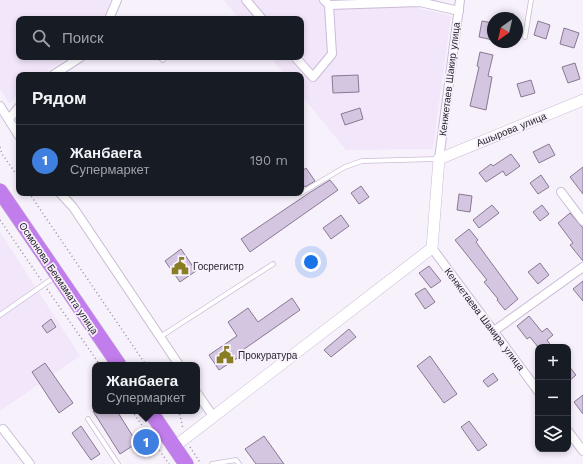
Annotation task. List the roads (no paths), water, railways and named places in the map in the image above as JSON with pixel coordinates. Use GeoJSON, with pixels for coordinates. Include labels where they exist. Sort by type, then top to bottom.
{"type":"FeatureCollection","features":[{"type":"Feature","properties":{"kind":"highway","name":"Осмонова Бекмамата улица"},"geometry":{"type":"LineString","coordinates":[[0,191],[117,362]]}},
{"type":"Feature","properties":{"kind":"highway"},"geometry":{"type":"LineString","coordinates":[[152,414],[186,464]]}},
{"type":"Feature","properties":{"kind":"street"},"geometry":{"type":"LineString","coordinates":[[110,16],[117,0]]}},
{"type":"Feature","properties":{"kind":"street"},"geometry":{"type":"LineString","coordinates":[[246,0],[259,16]]}},
{"type":"Feature","properties":{"kind":"street","name":"Кенжетаев Шакир улица"},"geometry":{"type":"LineString","coordinates":[[439,159],[460,0]]}},
{"type":"Feature","properties":{"kind":"street"},"geometry":{"type":"LineString","coordinates":[[298,60],[312,77],[332,54],[327,2],[420,2],[458,11]]}},
{"type":"Feature","properties":{"kind":"street"},"geometry":{"type":"LineString","coordinates":[[58,72],[76,60]]}},
{"type":"Feature","properties":{"kind":"street","name":"Ашырова улица"},"geometry":{"type":"LineString","coordinates":[[439,159],[583,100]]}},
{"type":"Feature","properties":{"kind":"street"},"geometry":{"type":"LineString","coordinates":[[0,106],[16,131]]}},
{"type":"Feature","properties":{"kind":"street"},"geometry":{"type":"LineString","coordinates":[[9,119],[16,111]]}},
{"type":"Feature","properties":{"kind":"street"},"geometry":{"type":"LineString","coordinates":[[174,447],[432,248],[439,159]]}},
{"type":"Feature","properties":{"kind":"street"},"geometry":{"type":"LineString","coordinates":[[561,192],[583,221]]}},
{"type":"Feature","properties":{"kind":"street"},"geometry":{"type":"LineString","coordinates":[[63,196],[73,207],[176,362]]}},
{"type":"Feature","properties":{"kind":"street","name":"Кенжетаева Шакира улица"},"geometry":{"type":"LineString","coordinates":[[432,248],[535,387]]}},
{"type":"Feature","properties":{"kind":"street"},"geometry":{"type":"LineString","coordinates":[[494,331],[583,267]]}},
{"type":"Feature","properties":{"kind":"street"},"geometry":{"type":"LineString","coordinates":[[200,397],[213,416]]}},
{"type":"Feature","properties":{"kind":"street"},"geometry":{"type":"LineString","coordinates":[[3,429],[30,464]]}},
{"type":"Feature","properties":{"kind":"street"},"geometry":{"type":"LineString","coordinates":[[571,435],[583,451]]}},
{"type":"Feature","properties":{"kind":"lane"},"geometry":{"type":"LineString","coordinates":[[525,38],[531,0]]}},
{"type":"Feature","properties":{"kind":"lane"},"geometry":{"type":"LineString","coordinates":[[304,191],[345,166],[362,161],[439,159]]}},
{"type":"Feature","properties":{"kind":"lane"},"geometry":{"type":"LineString","coordinates":[[160,338],[273,264]]}},
{"type":"Feature","properties":{"kind":"lane"},"geometry":{"type":"LineString","coordinates":[[0,315],[58,274]]}},
{"type":"Feature","properties":{"kind":"lane"},"geometry":{"type":"LineString","coordinates":[[88,419],[118,464]]}},
{"type":"Feature","properties":{"kind":"lane"},"geometry":{"type":"LineString","coordinates":[[212,464],[236,460],[239,464]]}},
{"type":"Feature","properties":{"kind":"place","name":"Госрегистр"},"geometry":{"type":"Point","coordinates":[180,266]}},
{"type":"Feature","properties":{"kind":"place","name":"Прокуратура"},"geometry":{"type":"Point","coordinates":[225,355]}},
{"type":"Feature","properties":{"kind":"place","name":"Жанбаега"},"geometry":{"type":"Point","coordinates":[146,442]}}]}
